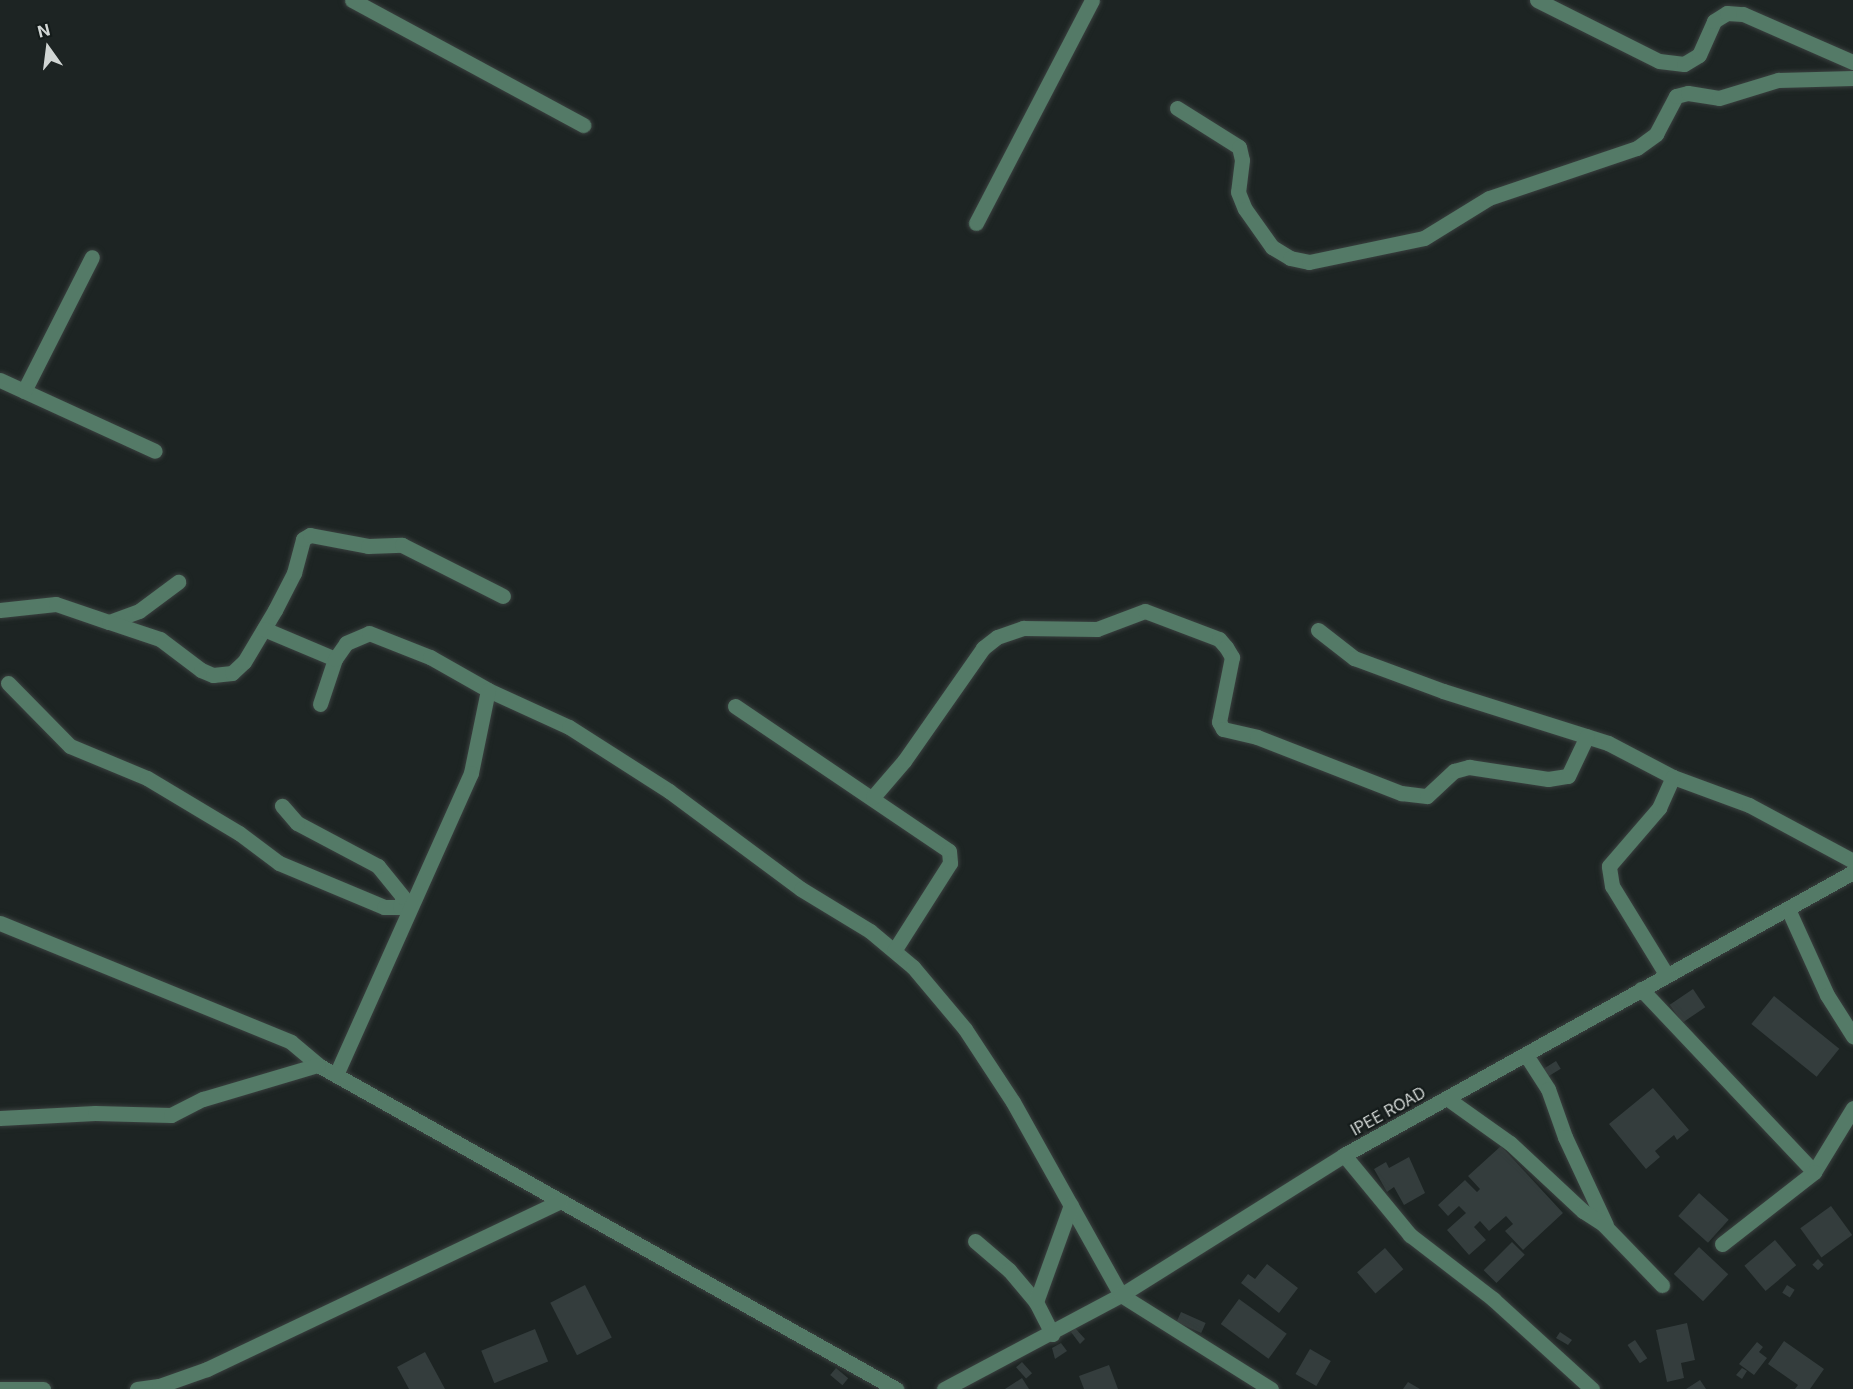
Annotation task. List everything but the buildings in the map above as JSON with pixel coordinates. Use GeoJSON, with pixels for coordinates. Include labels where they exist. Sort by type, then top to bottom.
{"type":"FeatureCollection","features":[{"type":"Feature","properties":{"kind":"street"},"geometry":{"type":"LineString","coordinates":[[352,0],[583,125]]}},
{"type":"Feature","properties":{"kind":"street"},"geometry":{"type":"LineString","coordinates":[[976,223],[1092,0]]}},
{"type":"Feature","properties":{"kind":"street"},"geometry":{"type":"LineString","coordinates":[[1537,0],[1659,62],[1684,64],[1699,55],[1713,21],[1727,13],[1743,14],[1853,62]]}},
{"type":"Feature","properties":{"kind":"street"},"geometry":{"type":"LineString","coordinates":[[1177,108],[1239,147],[1242,160],[1238,192],[1245,209],[1272,247],[1290,258],[1309,262],[1425,238],[1489,198],[1636,148],[1656,134],[1676,96],[1688,93],[1719,98],[1778,80],[1853,78]]}},
{"type":"Feature","properties":{"kind":"street"},"geometry":{"type":"LineString","coordinates":[[24,391],[92,257]]}},
{"type":"Feature","properties":{"kind":"street"},"geometry":{"type":"LineString","coordinates":[[0,380],[155,451]]}},
{"type":"Feature","properties":{"kind":"street"},"geometry":{"type":"LineString","coordinates":[[0,610],[56,604],[160,639],[213,675],[232,673],[244,662],[294,573],[303,539],[310,535],[368,546],[402,545],[503,597]]}},
{"type":"Feature","properties":{"kind":"street"},"geometry":{"type":"LineString","coordinates":[[109,622],[140,611],[178,582]]}},
{"type":"Feature","properties":{"kind":"street"},"geometry":{"type":"LineString","coordinates":[[873,796],[904,761],[982,648],[997,637],[1023,628],[1097,629],[1145,611],[1220,639],[1226,647],[1232,657],[1219,722],[1223,729],[1257,737],[1401,793],[1427,796],[1454,771],[1469,767],[1548,779],[1568,776],[1587,736]]}},
{"type":"Feature","properties":{"kind":"street"},"geometry":{"type":"LineString","coordinates":[[264,630],[335,658]]}},
{"type":"Feature","properties":{"kind":"street"},"geometry":{"type":"LineString","coordinates":[[1318,630],[1354,658],[1587,736],[1673,777],[1749,805],[1853,861]]}},
{"type":"Feature","properties":{"kind":"street"},"geometry":{"type":"LineString","coordinates":[[320,704],[335,658],[346,643],[369,633],[430,657],[488,690],[569,727],[669,790],[801,889],[870,931],[913,967],[965,1029],[1013,1102],[1121,1295],[1271,1389]]}},
{"type":"Feature","properties":{"kind":"street"},"geometry":{"type":"LineString","coordinates":[[8,683],[70,746],[147,778],[239,833],[279,863],[384,907],[405,909]]}},
{"type":"Feature","properties":{"kind":"street"},"geometry":{"type":"LineString","coordinates":[[337,1072],[405,909],[471,773],[488,690]]}},
{"type":"Feature","properties":{"kind":"street"},"geometry":{"type":"LineString","coordinates":[[735,706],[782,741],[873,796],[949,851],[951,862],[894,951]]}},
{"type":"Feature","properties":{"kind":"street"},"geometry":{"type":"LineString","coordinates":[[1666,974],[1612,886],[1609,866],[1659,808],[1673,777]]}},
{"type":"Feature","properties":{"kind":"street"},"geometry":{"type":"LineString","coordinates":[[282,806],[297,823],[378,866],[399,890],[405,909]]}},
{"type":"Feature","properties":{"kind":"street","name":"IPEE ROAD"},"geometry":{"type":"LineString","coordinates":[[944,1389],[1052,1334],[1121,1295],[1344,1155],[1853,872]]}},
{"type":"Feature","properties":{"kind":"street"},"geometry":{"type":"LineString","coordinates":[[1788,909],[1827,995],[1853,1036]]}},
{"type":"Feature","properties":{"kind":"street"},"geometry":{"type":"LineString","coordinates":[[0,923],[291,1042],[318,1065],[337,1072],[559,1202],[896,1389]]}},
{"type":"Feature","properties":{"kind":"street"},"geometry":{"type":"LineString","coordinates":[[1641,989],[1814,1172]]}},
{"type":"Feature","properties":{"kind":"street"},"geometry":{"type":"LineString","coordinates":[[1526,1054],[1548,1089],[1565,1137],[1608,1229]]}},
{"type":"Feature","properties":{"kind":"street"},"geometry":{"type":"LineString","coordinates":[[0,1118],[95,1113],[171,1115],[203,1099],[318,1065]]}},
{"type":"Feature","properties":{"kind":"street"},"geometry":{"type":"LineString","coordinates":[[1448,1099],[1490,1126],[1608,1229],[1662,1285]]}},
{"type":"Feature","properties":{"kind":"street"},"geometry":{"type":"LineString","coordinates":[[1722,1244],[1814,1172],[1853,1108]]}},
{"type":"Feature","properties":{"kind":"street"},"geometry":{"type":"LineString","coordinates":[[1344,1155],[1410,1235],[1493,1299],[1592,1389]]}},
{"type":"Feature","properties":{"kind":"street"},"geometry":{"type":"LineString","coordinates":[[137,1389],[159,1386],[207,1369],[559,1202]]}},
{"type":"Feature","properties":{"kind":"street"},"geometry":{"type":"LineString","coordinates":[[1036,1302],[1071,1205]]}},
{"type":"Feature","properties":{"kind":"street"},"geometry":{"type":"LineString","coordinates":[[975,1241],[1009,1270],[1036,1302],[1052,1334]]}},
{"type":"Feature","properties":{"kind":"street"},"geometry":{"type":"LineString","coordinates":[[0,1389],[43,1389]]}}]}
